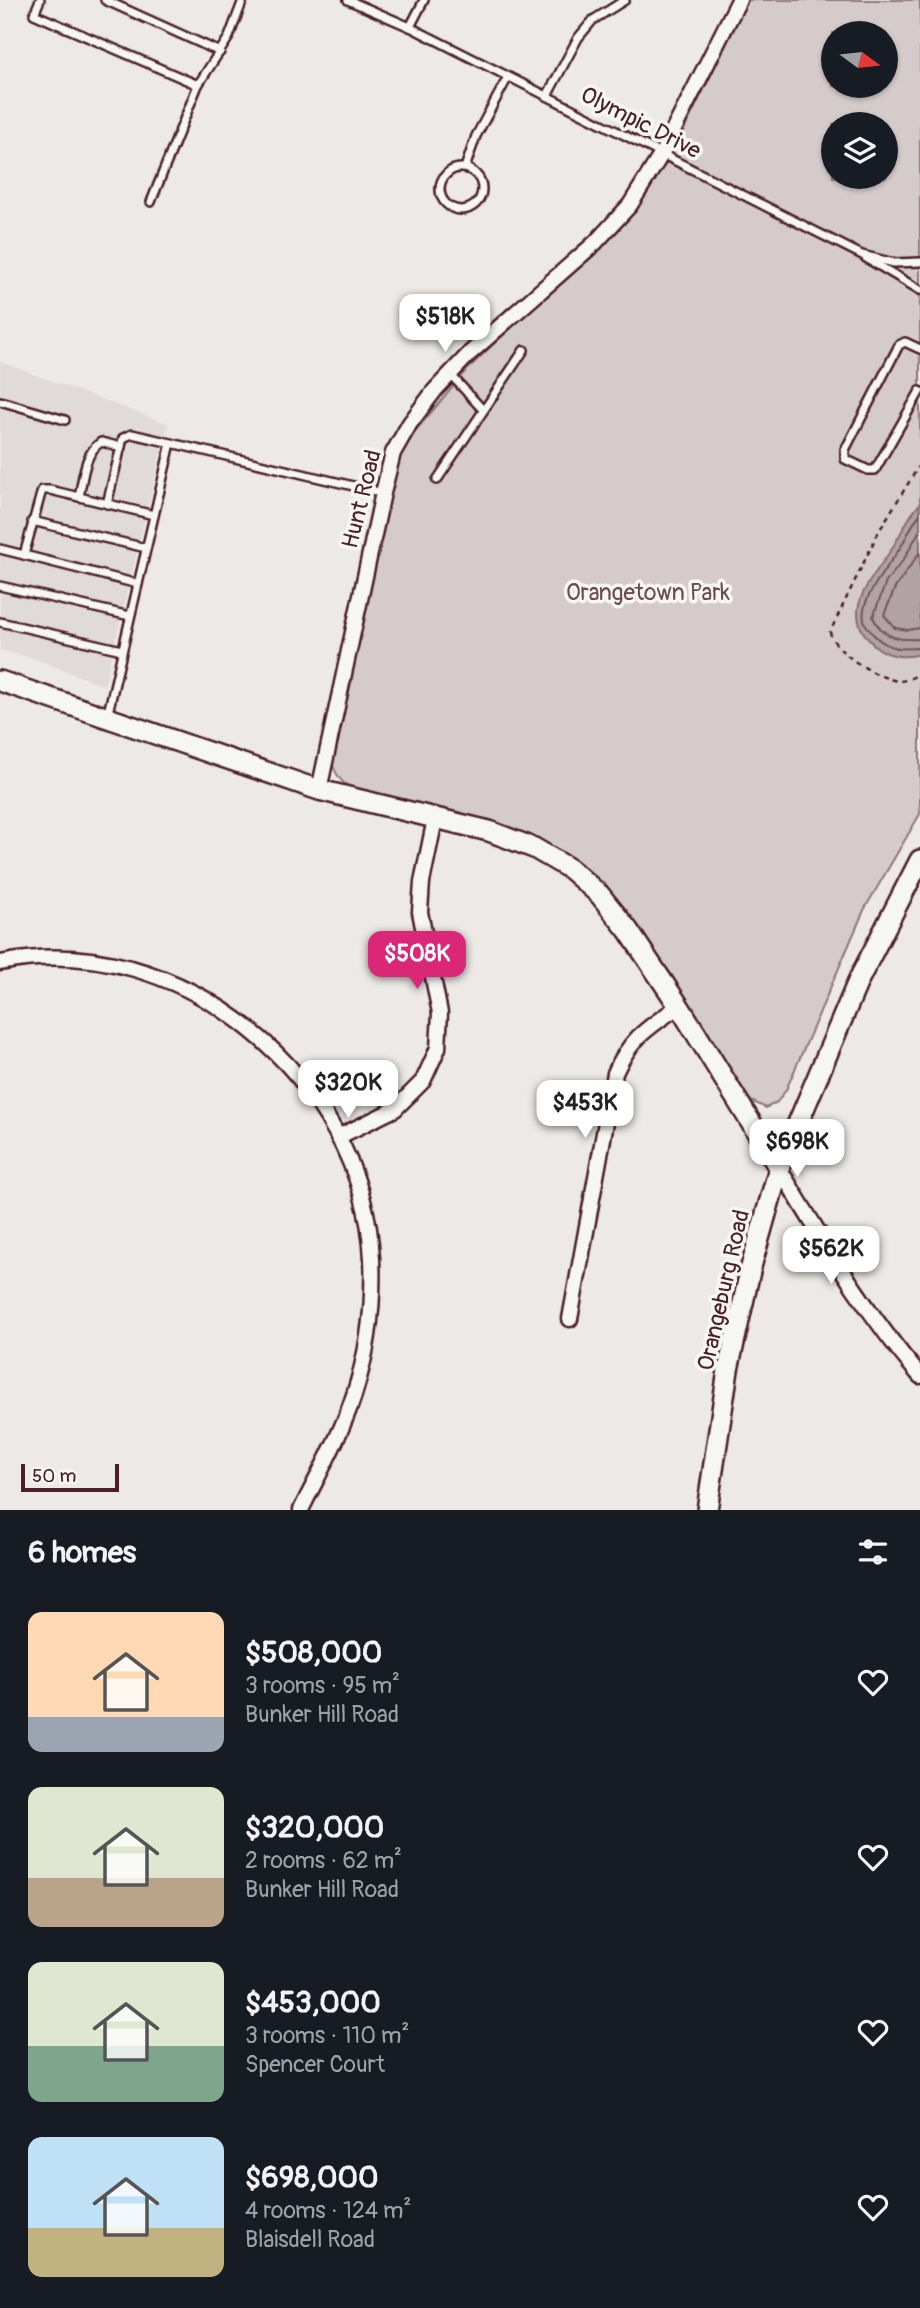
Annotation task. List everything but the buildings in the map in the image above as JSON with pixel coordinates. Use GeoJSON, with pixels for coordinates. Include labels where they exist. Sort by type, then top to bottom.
{"type":"FeatureCollection","features":[{"type":"Feature","properties":{"kind":"street","name":"Hunt Road"},"geometry":{"type":"LineString","coordinates":[[319,790],[393,453],[410,424],[450,374],[513,314],[595,243],[630,205],[661,155],[738,0]]}},
{"type":"Feature","properties":{"kind":"street"},"geometry":{"type":"LineString","coordinates":[[0,681],[319,790],[489,831],[534,848],[570,869],[600,895],[628,930],[852,1286],[888,1339],[920,1376]]}},
{"type":"Feature","properties":{"kind":"street"},"geometry":{"type":"LineString","coordinates":[[338,1137],[395,1109],[423,1081],[438,1048],[440,1013],[420,912],[422,882],[435,819]]}},
{"type":"Feature","properties":{"kind":"street","name":"Orangeburg Road"},"geometry":{"type":"LineString","coordinates":[[707,1510],[728,1370],[751,1267],[779,1168],[859,979],[920,860]]}},
{"type":"Feature","properties":{"kind":"street"},"geometry":{"type":"LineString","coordinates":[[0,962],[51,958],[94,961],[138,971],[179,985],[219,1006],[252,1030],[302,1083],[338,1137],[355,1178],[366,1215],[372,1258],[371,1303],[366,1351],[354,1396],[301,1510]]}},
{"type":"Feature","properties":{"kind":"street"},"geometry":{"type":"LineString","coordinates":[[570,1319],[615,1073],[623,1054],[637,1036],[678,1006]]}},
{"type":"Feature","properties":{"kind":"lane"},"geometry":{"type":"LineString","coordinates":[[40,0],[34,14],[198,85]]}},
{"type":"Feature","properties":{"kind":"lane"},"geometry":{"type":"LineString","coordinates":[[105,0],[220,52]]}},
{"type":"Feature","properties":{"kind":"lane"},"geometry":{"type":"LineString","coordinates":[[151,202],[198,85],[229,37],[243,0]]}},
{"type":"Feature","properties":{"kind":"lane","name":"Olympic Drive"},"geometry":{"type":"LineString","coordinates":[[348,0],[410,27],[862,255],[894,263],[920,262]]}},
{"type":"Feature","properties":{"kind":"lane"},"geometry":{"type":"LineString","coordinates":[[410,27],[424,0]]}},
{"type":"Feature","properties":{"kind":"lane"},"geometry":{"type":"LineString","coordinates":[[547,96],[578,38],[593,20],[625,0]]}},
{"type":"Feature","properties":{"kind":"lane"},"geometry":{"type":"LineString","coordinates":[[465,168],[476,136],[508,77]]}},
{"type":"Feature","properties":{"kind":"lane"},"geometry":{"type":"LineString","coordinates":[[465,168],[472,170],[481,180],[482,194],[475,205],[456,209],[444,201],[440,188],[442,181],[452,170],[465,168]]}},
{"type":"Feature","properties":{"kind":"lane"},"geometry":{"type":"LineString","coordinates":[[862,255],[920,290]]}},
{"type":"Feature","properties":{"kind":"lane"},"geometry":{"type":"LineString","coordinates":[[920,347],[905,342],[899,345],[845,450],[845,459],[868,470],[875,470],[920,391]]}},
{"type":"Feature","properties":{"kind":"lane"},"geometry":{"type":"LineString","coordinates":[[437,480],[524,350]]}},
{"type":"Feature","properties":{"kind":"lane"},"geometry":{"type":"LineString","coordinates":[[450,374],[483,410]]}},
{"type":"Feature","properties":{"kind":"lane"},"geometry":{"type":"LineString","coordinates":[[0,401],[65,419]]}},
{"type":"Feature","properties":{"kind":"lane"},"geometry":{"type":"LineString","coordinates":[[107,504],[123,438],[132,434],[383,493]]}},
{"type":"Feature","properties":{"kind":"lane"},"geometry":{"type":"LineString","coordinates":[[79,497],[93,447],[101,442],[121,447]]}},
{"type":"Feature","properties":{"kind":"lane"},"geometry":{"type":"LineString","coordinates":[[106,718],[171,443]]}},
{"type":"Feature","properties":{"kind":"lane"},"geometry":{"type":"LineString","coordinates":[[24,555],[42,490],[154,515]]}},
{"type":"Feature","properties":{"kind":"lane"},"geometry":{"type":"LineString","coordinates":[[32,521],[146,548]]}},
{"type":"Feature","properties":{"kind":"lane"},"geometry":{"type":"LineString","coordinates":[[0,549],[138,584]]}},
{"type":"Feature","properties":{"kind":"lane"},"geometry":{"type":"LineString","coordinates":[[0,586],[130,616]]}},
{"type":"Feature","properties":{"kind":"lane"},"geometry":{"type":"LineString","coordinates":[[0,622],[122,650]]}},
{"type":"Feature","properties":{"kind":"path"},"geometry":{"type":"LineString","coordinates":[[920,464],[879,531],[830,632],[832,640],[846,656],[885,676],[899,681],[920,673]]}},
{"type":"Feature","properties":{"kind":"shaded area"},"geometry":{"type":"Polygon","coordinates":[[[0,362],[168,424],[104,686],[36,659],[0,650],[0,362]]]}},
{"type":"Feature","properties":{"kind":"green space","name":"Orangetown Park"},"geometry":{"type":"Polygon","coordinates":[[[748,0],[920,0],[920,814],[864,910],[786,1090],[777,1102],[766,1108],[751,1101],[739,1087],[635,921],[598,883],[544,844],[357,792],[339,778],[330,758],[398,459],[417,429],[468,369],[528,310],[618,229],[678,142],[748,0]]]}},
{"type":"Feature","properties":{"kind":"water"},"geometry":{"type":"Polygon","coordinates":[[[920,504],[920,654],[896,656],[879,649],[864,633],[858,609],[867,585],[920,504]]]}}]}
